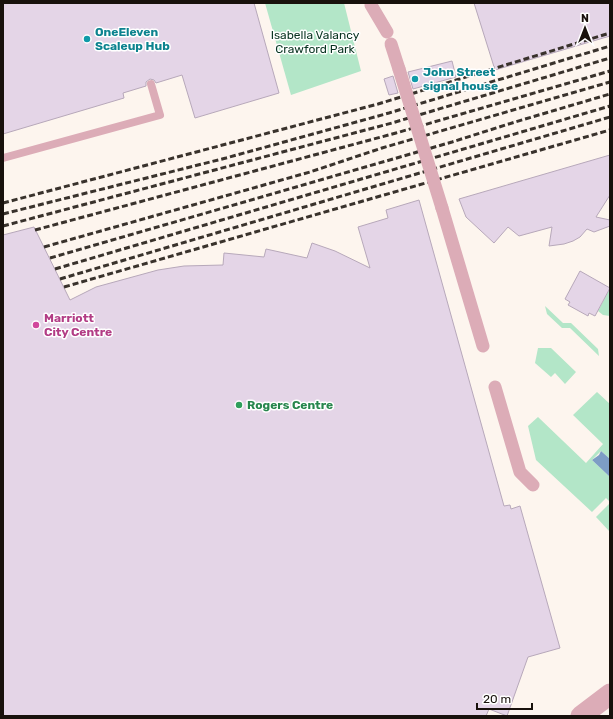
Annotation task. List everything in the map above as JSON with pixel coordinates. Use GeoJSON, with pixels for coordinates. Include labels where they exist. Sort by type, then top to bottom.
{"type":"FeatureCollection","features":[{"type":"Feature","properties":{"kind":"street"},"geometry":{"type":"LineString","coordinates":[[371,5],[389,38],[483,346]]}},
{"type":"Feature","properties":{"kind":"street"},"geometry":{"type":"LineString","coordinates":[[495,387],[520,472],[533,484]]}},
{"type":"Feature","properties":{"kind":"street"},"geometry":{"type":"LineString","coordinates":[[581,716],[610,694]]}},
{"type":"Feature","properties":{"kind":"lane"},"geometry":{"type":"LineString","coordinates":[[3,158],[160,115],[151,84]]}},
{"type":"Feature","properties":{"kind":"green space","name":"Isabella Valancy Crawford Park"},"geometry":{"type":"Polygon","coordinates":[[[265,3],[344,3],[361,71],[291,95],[265,3]]]}},
{"type":"Feature","properties":{"kind":"green space"},"geometry":{"type":"Polygon","coordinates":[[[609,290],[610,316],[603,315],[598,311],[609,290]]]}},
{"type":"Feature","properties":{"kind":"green space"},"geometry":{"type":"Polygon","coordinates":[[[545,306],[563,323],[571,323],[598,349],[599,356],[570,328],[562,328],[547,314],[545,306]]]}},
{"type":"Feature","properties":{"kind":"green space"},"geometry":{"type":"Polygon","coordinates":[[[538,348],[551,348],[576,372],[565,384],[555,373],[551,377],[535,363],[538,348]]]}},
{"type":"Feature","properties":{"kind":"green space"},"geometry":{"type":"Polygon","coordinates":[[[597,392],[610,404],[610,459],[601,451],[592,460],[610,477],[610,502],[606,498],[592,512],[536,460],[528,426],[538,417],[586,463],[603,444],[573,415],[597,392]]]}},
{"type":"Feature","properties":{"kind":"green space"},"geometry":{"type":"Polygon","coordinates":[[[610,503],[610,532],[596,517],[610,503]]]}},
{"type":"Feature","properties":{"kind":"water"},"geometry":{"type":"Polygon","coordinates":[[[601,451],[610,459],[610,477],[592,460],[599,455],[601,451]]]}},
{"type":"Feature","properties":{"kind":"building","name":"OneEleven Scaleup Hub"},"geometry":{"type":"Polygon","coordinates":[[[3,3],[254,3],[279,93],[195,118],[182,75],[156,83],[154,80],[150,79],[146,82],[146,86],[123,93],[124,98],[3,134],[3,3]]]}},
{"type":"Feature","properties":{"kind":"building"},"geometry":{"type":"Polygon","coordinates":[[[474,3],[610,3],[610,36],[495,70],[474,3]]]}},
{"type":"Feature","properties":{"kind":"building"},"geometry":{"type":"Polygon","coordinates":[[[452,61],[456,77],[413,89],[408,72],[452,61]]]}},
{"type":"Feature","properties":{"kind":"building"},"geometry":{"type":"Polygon","coordinates":[[[393,76],[398,93],[389,95],[384,79],[393,76]]]}},
{"type":"Feature","properties":{"kind":"building"},"geometry":{"type":"Polygon","coordinates":[[[610,155],[610,195],[596,217],[610,220],[610,226],[594,232],[587,229],[580,237],[564,244],[549,246],[552,227],[519,236],[508,227],[494,243],[466,217],[459,199],[610,155]]]}},
{"type":"Feature","properties":{"kind":"building","name":"Rogers Centre"},"geometry":{"type":"Polygon","coordinates":[[[419,200],[504,506],[510,505],[511,509],[520,506],[560,648],[528,657],[507,716],[489,709],[486,716],[3,716],[3,235],[34,227],[70,300],[96,287],[158,270],[184,266],[223,265],[224,253],[264,257],[266,249],[307,258],[312,243],[335,251],[370,268],[358,227],[388,218],[386,210],[419,200]]]}},
{"type":"Feature","properties":{"kind":"building"},"geometry":{"type":"Polygon","coordinates":[[[580,271],[610,288],[595,316],[589,313],[588,316],[568,305],[570,302],[565,299],[580,271]]]}},
{"type":"Feature","properties":{"kind":"railway"},"geometry":{"type":"LineString","coordinates":[[3,203],[378,104],[610,33]]}},
{"type":"Feature","properties":{"kind":"railway"},"geometry":{"type":"LineString","coordinates":[[3,214],[226,158],[389,113],[610,46]]}},
{"type":"Feature","properties":{"kind":"railway"},"geometry":{"type":"LineString","coordinates":[[3,226],[392,123],[610,58]]}},
{"type":"Feature","properties":{"kind":"railway"},"geometry":{"type":"LineString","coordinates":[[35,230],[396,133],[610,71]]}},
{"type":"Feature","properties":{"kind":"railway"},"geometry":{"type":"LineString","coordinates":[[44,247],[310,172],[382,148],[610,82]]}},
{"type":"Feature","properties":{"kind":"railway"},"geometry":{"type":"LineString","coordinates":[[50,258],[452,142],[610,94]]}},
{"type":"Feature","properties":{"kind":"railway"},"geometry":{"type":"LineString","coordinates":[[55,269],[610,106]]}},
{"type":"Feature","properties":{"kind":"railway"},"geometry":{"type":"LineString","coordinates":[[60,279],[610,117]]}},
{"type":"Feature","properties":{"kind":"railway"},"geometry":{"type":"LineString","coordinates":[[64,287],[610,130]]}},
{"type":"Feature","properties":{"kind":"place","name":"OneEleven Scaleup Hub"},"geometry":{"type":"Point","coordinates":[87,39]}},
{"type":"Feature","properties":{"kind":"place","name":"John Street signal house"},"geometry":{"type":"Point","coordinates":[415,79]}},
{"type":"Feature","properties":{"kind":"place","name":"Marriott City Centre"},"geometry":{"type":"Point","coordinates":[36,325]}},
{"type":"Feature","properties":{"kind":"place","name":"Rogers Centre"},"geometry":{"type":"Point","coordinates":[239,405]}}]}
